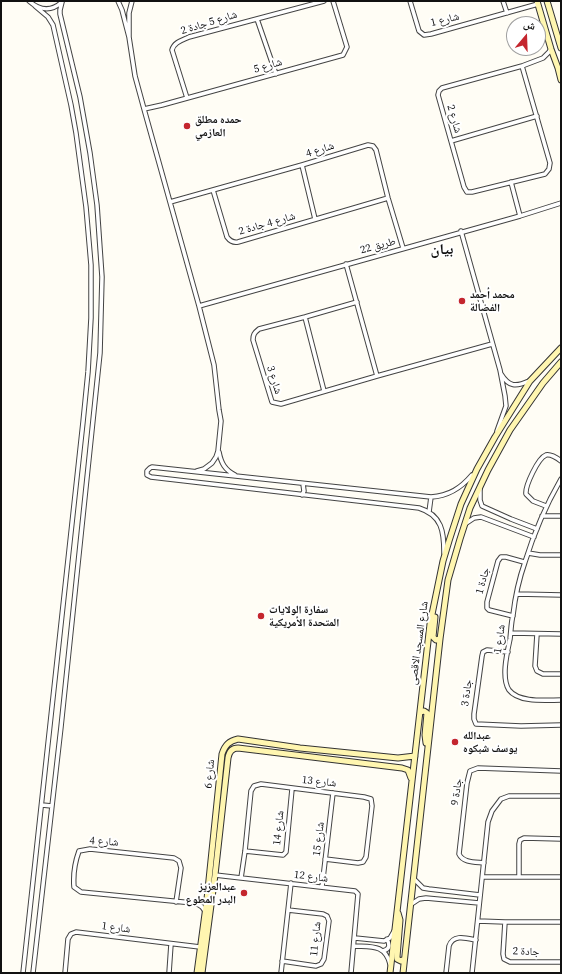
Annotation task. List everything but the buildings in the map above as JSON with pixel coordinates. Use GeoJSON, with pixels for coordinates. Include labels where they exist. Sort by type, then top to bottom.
{"type":"FeatureCollection","features":[{"type":"Feature","properties":{"kind":"main road"},"geometry":{"type":"LineString","coordinates":[[547,1],[561,48]]}},
{"type":"Feature","properties":{"kind":"main road"},"geometry":{"type":"LineString","coordinates":[[538,3],[551,49],[560,71],[561,80]]}},
{"type":"Feature","properties":{"kind":"main road","name":"شارع المسجد الاقصى"},"geometry":{"type":"LineString","coordinates":[[390,973],[430,624],[449,540],[461,504],[477,469],[495,437],[530,381],[561,348]]}},
{"type":"Feature","properties":{"kind":"main road"},"geometry":{"type":"LineString","coordinates":[[554,356],[556,355],[560,357],[560,363]]}},
{"type":"Feature","properties":{"kind":"main road","name":"شارع المسجد الاقصى"},"geometry":{"type":"LineString","coordinates":[[403,973],[440,639],[448,580],[470,508],[488,470],[510,430],[560,363]]}},
{"type":"Feature","properties":{"kind":"main road"},"geometry":{"type":"LineString","coordinates":[[432,612],[435,617],[433,636],[436,640],[440,639]]}},
{"type":"Feature","properties":{"kind":"main road"},"geometry":{"type":"LineString","coordinates":[[420,712],[424,711],[427,713],[425,735],[428,748]]}},
{"type":"Feature","properties":{"kind":"main road","name":"شارع 6"},"geometry":{"type":"LineString","coordinates":[[202,973],[215,874],[223,774],[222,754],[223,749],[228,743],[238,740],[389,758],[415,756]]}},
{"type":"Feature","properties":{"kind":"main road","name":"شارع 6"},"geometry":{"type":"LineString","coordinates":[[197,973],[223,774],[229,753],[232,750],[236,748],[402,768],[408,770],[411,775],[412,787]]}},
{"type":"Feature","properties":{"kind":"main road"},"geometry":{"type":"LineString","coordinates":[[389,758],[389,766]]}},
{"type":"Feature","properties":{"kind":"main road"},"geometry":{"type":"LineString","coordinates":[[398,912],[400,920],[396,957],[401,961],[404,959]]}},
{"type":"Feature","properties":{"kind":"street"},"geometry":{"type":"LineString","coordinates":[[24,973],[88,372],[91,318],[91,265],[85,200],[71,105],[53,25],[48,17],[29,1]]}},
{"type":"Feature","properties":{"kind":"street"},"geometry":{"type":"LineString","coordinates":[[118,1],[129,37],[135,76],[214,365],[219,410],[222,421],[218,451],[215,460],[208,466],[204,469],[192,472]]}},
{"type":"Feature","properties":{"kind":"street"},"geometry":{"type":"LineString","coordinates":[[129,37],[129,13],[132,1]]}},
{"type":"Feature","properties":{"kind":"street","name":"شارع 5 جادة 2"},"geometry":{"type":"LineString","coordinates":[[187,98],[172,50],[176,43],[189,37],[324,1]]}},
{"type":"Feature","properties":{"kind":"street","name":"شارع 5"},"geometry":{"type":"LineString","coordinates":[[144,109],[276,74],[344,54],[347,47],[334,1]]}},
{"type":"Feature","properties":{"kind":"street","name":"شارع 1"},"geometry":{"type":"LineString","coordinates":[[410,1],[419,31],[424,35],[507,13],[538,3]]}},
{"type":"Feature","properties":{"kind":"street"},"geometry":{"type":"LineString","coordinates":[[503,1],[507,13]]}},
{"type":"Feature","properties":{"kind":"street"},"geometry":{"type":"LineString","coordinates":[[35,6],[43,9],[51,9],[63,2]]}},
{"type":"Feature","properties":{"kind":"street"},"geometry":{"type":"LineString","coordinates":[[33,973],[100,362],[102,277],[97,205],[80,97],[60,14],[63,2]]}},
{"type":"Feature","properties":{"kind":"street"},"geometry":{"type":"LineString","coordinates":[[257,19],[276,74]]}},
{"type":"Feature","properties":{"kind":"street","name":"شارع 2"},"geometry":{"type":"LineString","coordinates":[[543,58],[551,49]]}},
{"type":"Feature","properties":{"kind":"street","name":"شارع 2"},"geometry":{"type":"LineString","coordinates":[[522,66],[550,163],[549,169],[545,174],[467,192],[464,187],[438,95],[439,91],[442,88],[522,66],[543,58],[554,58]]}},
{"type":"Feature","properties":{"kind":"street"},"geometry":{"type":"LineString","coordinates":[[451,140],[537,116]]}},
{"type":"Feature","properties":{"kind":"street","name":"شارع 4"},"geometry":{"type":"LineString","coordinates":[[170,202],[368,145],[373,146],[376,150],[403,248]]}},
{"type":"Feature","properties":{"kind":"street"},"geometry":{"type":"LineString","coordinates":[[302,165],[316,219]]}},
{"type":"Feature","properties":{"kind":"street"},"geometry":{"type":"LineString","coordinates":[[511,182],[520,216]]}},
{"type":"Feature","properties":{"kind":"street","name":"شارع 4 جادة 2"},"geometry":{"type":"LineString","coordinates":[[213,190],[227,237],[230,241],[235,243],[388,198]]}},
{"type":"Feature","properties":{"kind":"street","name":"طريق 22"},"geometry":{"type":"LineString","coordinates":[[199,306],[520,216],[561,203]]}},
{"type":"Feature","properties":{"kind":"street"},"geometry":{"type":"LineString","coordinates":[[461,232],[500,370],[505,396],[506,403],[495,437]]}},
{"type":"Feature","properties":{"kind":"street"},"geometry":{"type":"LineString","coordinates":[[346,264],[377,376]]}},
{"type":"Feature","properties":{"kind":"street","name":"شارع 3"},"geometry":{"type":"LineString","coordinates":[[357,302],[259,329],[255,332],[253,335],[253,340],[272,402],[281,404],[492,344]]}},
{"type":"Feature","properties":{"kind":"street"},"geometry":{"type":"LineString","coordinates":[[305,317],[324,392]]}},
{"type":"Feature","properties":{"kind":"street"},"geometry":{"type":"LineString","coordinates":[[500,370],[504,378],[511,384],[518,385],[530,381]]}},
{"type":"Feature","properties":{"kind":"street"},"geometry":{"type":"LineString","coordinates":[[218,451],[225,468],[231,473],[240,477]]}},
{"type":"Feature","properties":{"kind":"street"},"geometry":{"type":"LineString","coordinates":[[546,506],[533,501],[526,494],[526,489],[542,458],[550,455],[561,461]]}},
{"type":"Feature","properties":{"kind":"street"},"geometry":{"type":"LineString","coordinates":[[444,561],[443,533],[439,523],[429,512],[419,508],[151,477],[147,475],[148,469],[152,467],[431,497],[442,496],[458,489],[467,482],[477,469]]}},
{"type":"Feature","properties":{"kind":"street","name":"شارع 1"},"geometry":{"type":"LineString","coordinates":[[561,478],[546,506],[524,562],[512,616],[505,670],[505,680],[509,689],[521,698],[532,700],[561,700]]}},
{"type":"Feature","properties":{"kind":"street"},"geometry":{"type":"LineString","coordinates":[[302,495],[304,488],[303,484]]}},
{"type":"Feature","properties":{"kind":"street"},"geometry":{"type":"LineString","coordinates":[[480,486],[480,500],[482,506],[537,529]]}},
{"type":"Feature","properties":{"kind":"street"},"geometry":{"type":"LineString","coordinates":[[429,512],[431,497]]}},
{"type":"Feature","properties":{"kind":"street"},"geometry":{"type":"LineString","coordinates":[[542,516],[561,516]]}},
{"type":"Feature","properties":{"kind":"street"},"geometry":{"type":"LineString","coordinates":[[465,524],[474,518],[481,517],[534,537]]}},
{"type":"Feature","properties":{"kind":"street"},"geometry":{"type":"LineString","coordinates":[[528,553],[561,556]]}},
{"type":"Feature","properties":{"kind":"street","name":"جادة 1"},"geometry":{"type":"LineString","coordinates":[[512,616],[489,610],[487,608],[487,602],[498,561],[501,557],[524,562]]}},
{"type":"Feature","properties":{"kind":"street"},"geometry":{"type":"LineString","coordinates":[[517,594],[561,595]]}},
{"type":"Feature","properties":{"kind":"street"},"geometry":{"type":"LineString","coordinates":[[511,633],[561,634]]}},
{"type":"Feature","properties":{"kind":"street"},"geometry":{"type":"LineString","coordinates":[[537,634],[535,666],[537,671],[543,674],[561,674]]}},
{"type":"Feature","properties":{"kind":"street","name":"جادة 3"},"geometry":{"type":"LineString","coordinates":[[508,652],[487,650],[483,652],[474,714],[476,724],[561,726]]}},
{"type":"Feature","properties":{"kind":"street","name":"جادة 9"},"geometry":{"type":"LineString","coordinates":[[484,863],[465,860],[461,858],[459,854],[467,783],[470,771],[478,768],[561,771]]}},
{"type":"Feature","properties":{"kind":"street","name":"شارع 13"},"geometry":{"type":"LineString","coordinates":[[241,878],[251,791],[254,786],[261,784],[371,799],[372,806],[366,857],[363,862],[358,863],[325,859]]}},
{"type":"Feature","properties":{"kind":"street","name":"شارع 14"},"geometry":{"type":"LineString","coordinates":[[245,851],[284,855],[286,852],[292,788]]}},
{"type":"Feature","properties":{"kind":"street","name":"شارع 15"},"geometry":{"type":"LineString","coordinates":[[322,887],[333,793]]}},
{"type":"Feature","properties":{"kind":"street"},"geometry":{"type":"LineString","coordinates":[[472,973],[488,822],[492,810],[501,800],[509,796],[561,796]]}},
{"type":"Feature","properties":{"kind":"street"},"geometry":{"type":"LineString","coordinates":[[42,805],[52,806]]}},
{"type":"Feature","properties":{"kind":"street"},"geometry":{"type":"LineString","coordinates":[[519,877],[520,840],[524,838],[561,839]]}},
{"type":"Feature","properties":{"kind":"street","name":"شارع 4"},"geometry":{"type":"LineString","coordinates":[[176,902],[181,868],[179,862],[174,858],[90,849],[80,850],[77,857],[74,887],[81,892],[176,902],[193,903],[202,902],[207,898]]}},
{"type":"Feature","properties":{"kind":"street","name":"شارع 12"},"geometry":{"type":"LineString","coordinates":[[215,874],[357,892],[355,938],[351,973]]}},
{"type":"Feature","properties":{"kind":"street"},"geometry":{"type":"LineString","coordinates":[[483,877],[561,877]]}},
{"type":"Feature","properties":{"kind":"street"},"geometry":{"type":"LineString","coordinates":[[413,878],[423,888],[429,890],[480,895]]}},
{"type":"Feature","properties":{"kind":"street"},"geometry":{"type":"LineString","coordinates":[[281,973],[291,883]]}},
{"type":"Feature","properties":{"kind":"street"},"geometry":{"type":"LineString","coordinates":[[410,905],[419,899],[426,898],[479,903]]}},
{"type":"Feature","properties":{"kind":"street"},"geometry":{"type":"LineString","coordinates":[[193,903],[199,905],[205,911]]}},
{"type":"Feature","properties":{"kind":"street","name":"شارع 11"},"geometry":{"type":"LineString","coordinates":[[282,961],[316,966],[322,964],[328,929],[327,916],[323,914],[288,910]]}},
{"type":"Feature","properties":{"kind":"street"},"geometry":{"type":"LineString","coordinates":[[478,921],[561,922]]}},
{"type":"Feature","properties":{"kind":"street","name":"جادة 2"},"geometry":{"type":"LineString","coordinates":[[505,922],[502,954],[504,959],[510,962],[561,962]]}},
{"type":"Feature","properties":{"kind":"street"},"geometry":{"type":"LineString","coordinates":[[355,938],[384,941],[392,934],[395,928]]}},
{"type":"Feature","properties":{"kind":"street","name":"شارع 1"},"geometry":{"type":"LineString","coordinates":[[64,973],[68,939],[71,934],[76,932],[200,947]]}},
{"type":"Feature","properties":{"kind":"street"},"geometry":{"type":"LineString","coordinates":[[446,973],[450,942],[453,939],[458,938],[476,940]]}},
{"type":"Feature","properties":{"kind":"street"},"geometry":{"type":"LineString","coordinates":[[383,951],[387,950],[389,947],[387,939]]}},
{"type":"Feature","properties":{"kind":"street"},"geometry":{"type":"LineString","coordinates":[[169,973],[171,944]]}},
{"type":"Feature","properties":{"kind":"street"},"geometry":{"type":"LineString","coordinates":[[354,946],[372,947],[383,951],[386,954],[391,966]]}},
{"type":"Feature","properties":{"kind":"place","name":"حمده مطلق العازمي"},"geometry":{"type":"Point","coordinates":[187,126]}},
{"type":"Feature","properties":{"kind":"place","name":"محمد أحمد الفضالة"},"geometry":{"type":"Point","coordinates":[462,301]}},
{"type":"Feature","properties":{"kind":"place","name":"سفارة الولايات المتحدة الأمريكية"},"geometry":{"type":"Point","coordinates":[261,616]}},
{"type":"Feature","properties":{"kind":"place","name":"عبدالله يوسف شبكوه"},"geometry":{"type":"Point","coordinates":[455,742]}},
{"type":"Feature","properties":{"kind":"place","name":"عبدالعزيز البدر المطوع"},"geometry":{"type":"Point","coordinates":[244,893]}},
{"type":"Feature","properties":{"kind":"district","name":"بيان"},"geometry":{"type":"Point","coordinates":[442,250]}}]}
